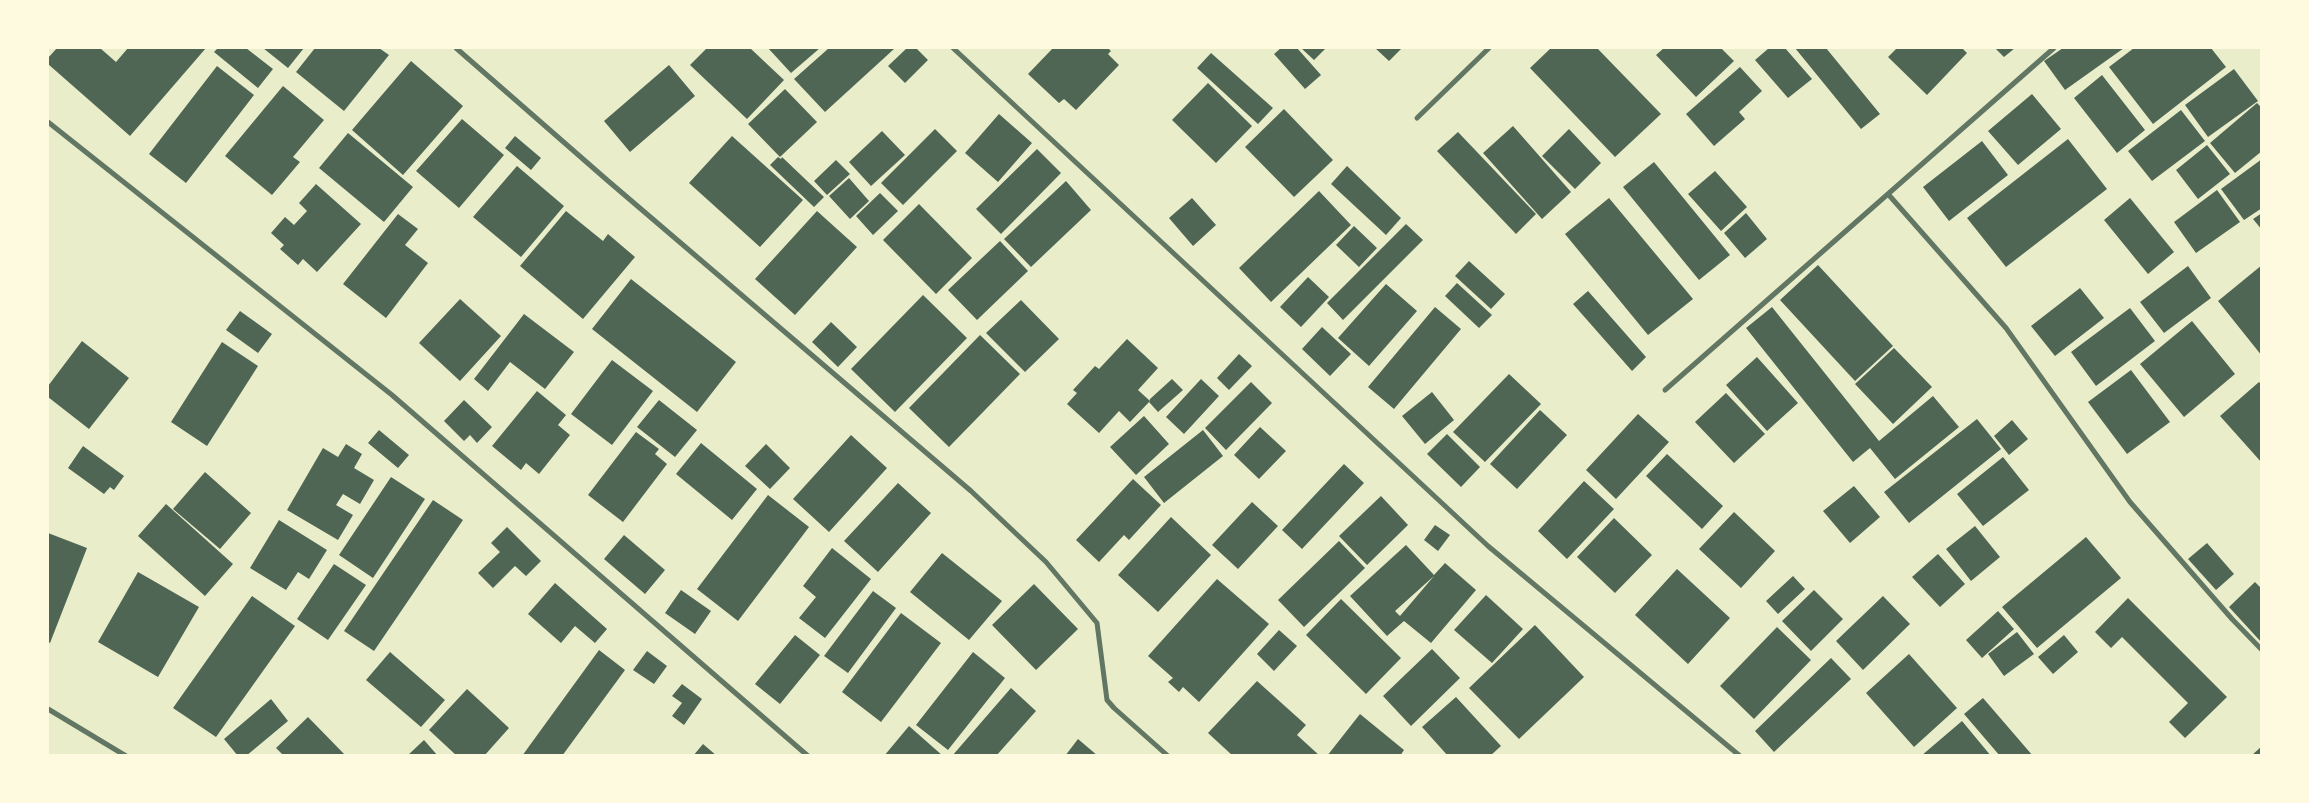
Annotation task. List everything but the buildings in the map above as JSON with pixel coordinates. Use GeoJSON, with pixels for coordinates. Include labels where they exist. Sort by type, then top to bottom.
{"type":"FeatureCollection","features":[{"type":"Feature","properties":{"kind":"street"},"geometry":{"type":"LineString","coordinates":[[456,48],[607,180],[971,491],[1046,562],[1098,623],[1107,700],[1168,756]]}},
{"type":"Feature","properties":{"kind":"street"},"geometry":{"type":"LineString","coordinates":[[953,48],[1488,546],[1740,756]]}},
{"type":"Feature","properties":{"kind":"street"},"geometry":{"type":"LineString","coordinates":[[1417,118],[1489,48]]}},
{"type":"Feature","properties":{"kind":"street"},"geometry":{"type":"LineString","coordinates":[[1665,390],[2054,48]]}},
{"type":"Feature","properties":{"kind":"street"},"geometry":{"type":"LineString","coordinates":[[48,122],[392,395],[808,756]]}},
{"type":"Feature","properties":{"kind":"street"},"geometry":{"type":"LineString","coordinates":[[1888,194],[2006,328],[2130,502],[2232,619],[2262,650]]}},
{"type":"Feature","properties":{"kind":"street"},"geometry":{"type":"LineString","coordinates":[[48,709],[126,756]]}}]}
